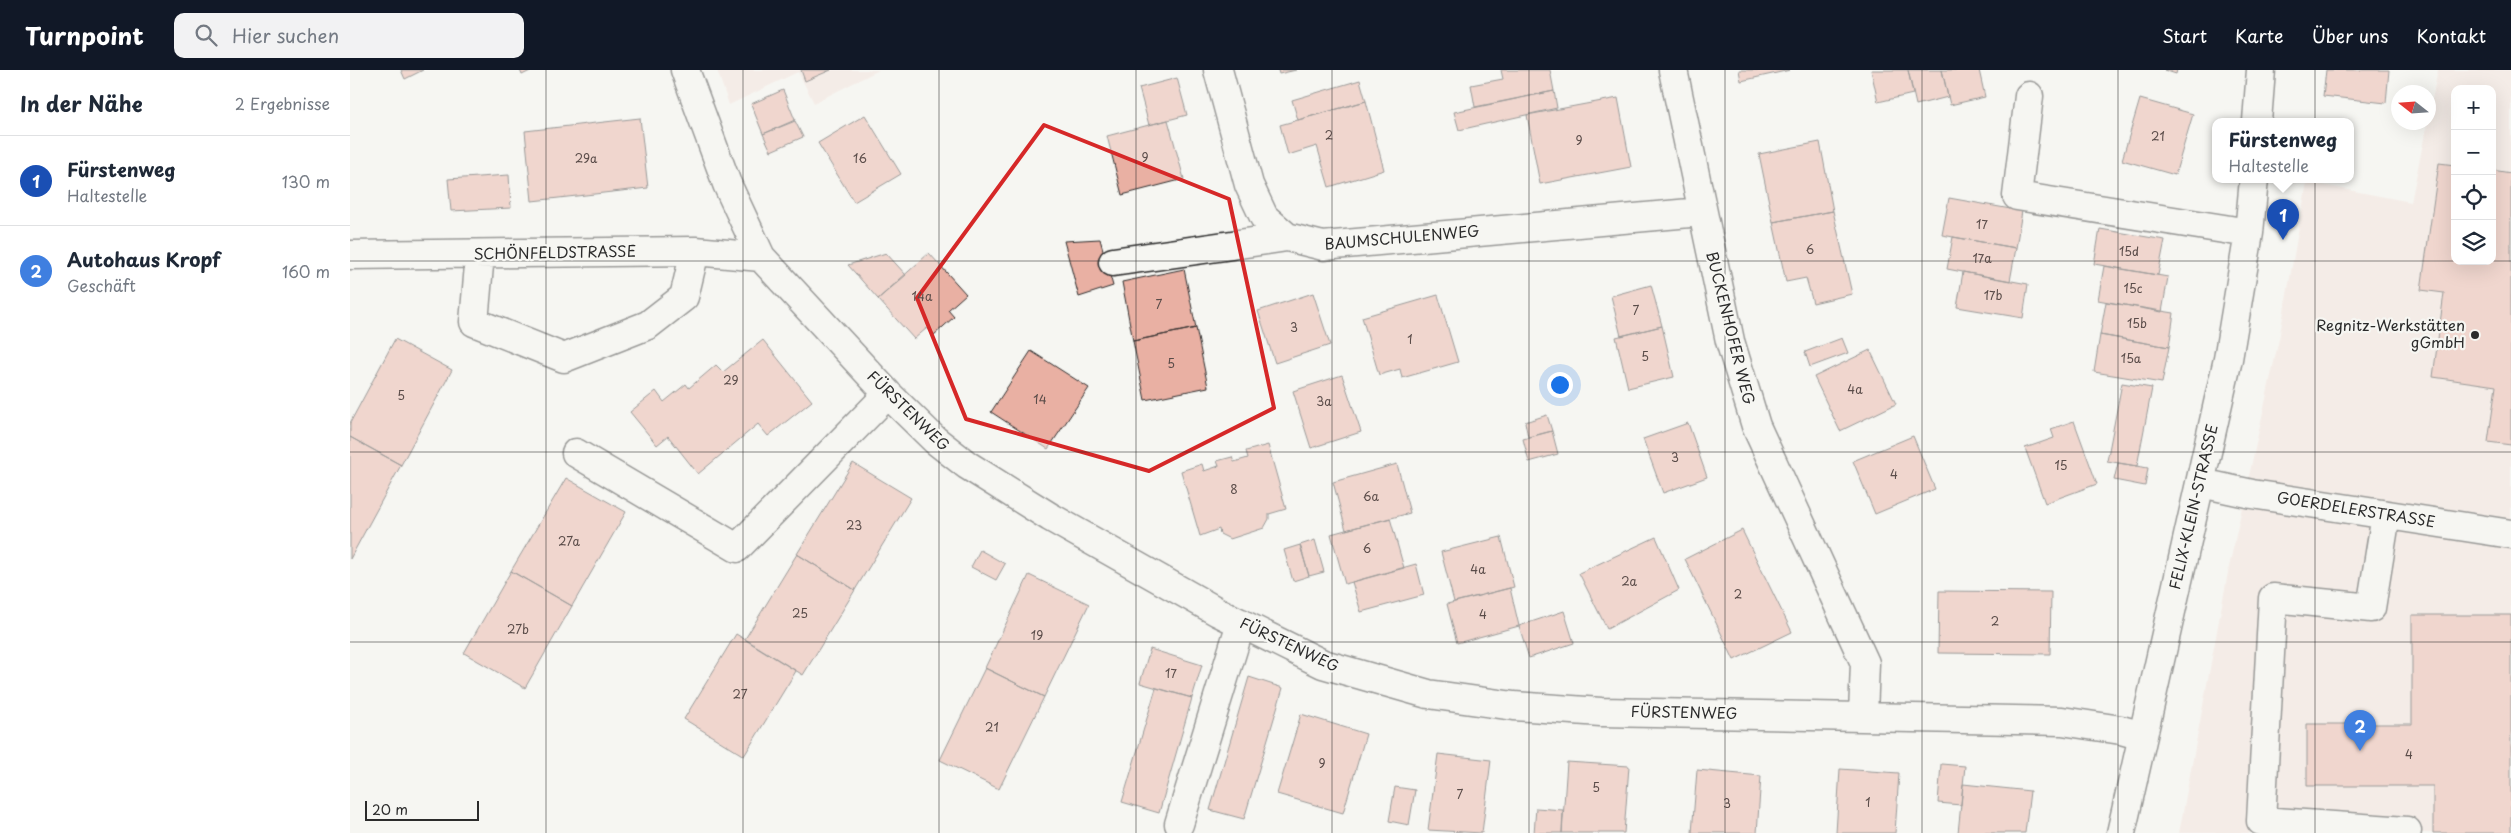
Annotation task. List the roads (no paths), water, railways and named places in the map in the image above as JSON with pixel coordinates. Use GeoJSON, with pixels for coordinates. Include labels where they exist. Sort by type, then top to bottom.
{"type":"FeatureCollection","features":[{"type":"Feature","properties":{"kind":"street","name":"FÜRSTENWEG"},"geometry":{"type":"LineString","coordinates":[[685,70],[727,184],[761,256],[888,394],[935,440],[968,465],[1050,517],[1241,623],[1323,664],[1428,694],[1514,706],[1601,712],[2062,721],[2121,730],[2143,736]]}},
{"type":"Feature","properties":{"kind":"street","name":"BAUMSCHULENWEG"},"geometry":{"type":"LineString","coordinates":[[1218,70],[1250,185],[1264,217],[1287,237],[1323,246],[1701,212]]}},
{"type":"Feature","properties":{"kind":"street","name":"BUCKENHOFER WEG"},"geometry":{"type":"LineString","coordinates":[[1673,70],[1701,212],[1730,341],[1756,426],[1865,663],[1864,716]]}},
{"type":"Feature","properties":{"kind":"street"},"geometry":{"type":"LineString","coordinates":[[2258,118],[2261,70]]}},
{"type":"Feature","properties":{"kind":"street"},"geometry":{"type":"LineString","coordinates":[[2029,96],[2017,196],[2249,233]]}},
{"type":"Feature","properties":{"kind":"street","name":"FELIX-KLEIN-STRASSE"},"geometry":{"type":"LineString","coordinates":[[2122,833],[2230,353],[2249,233],[2254,183]]}},
{"type":"Feature","properties":{"kind":"street"},"geometry":{"type":"LineString","coordinates":[[1113,262],[1287,237]]}},
{"type":"Feature","properties":{"kind":"street","name":"SCHÖNFELDSTRASSE"},"geometry":{"type":"LineString","coordinates":[[350,255],[695,252],[761,256]]}},
{"type":"Feature","properties":{"kind":"street"},"geometry":{"type":"LineString","coordinates":[[480,254],[474,322],[564,358],[648,325],[684,297],[695,252]]}},
{"type":"Feature","properties":{"kind":"street"},"geometry":{"type":"LineString","coordinates":[[576,453],[737,548],[888,394]]}},
{"type":"Feature","properties":{"kind":"street","name":"GOERDELERSTRASSE"},"geometry":{"type":"LineString","coordinates":[[2201,482],[2252,494],[2511,534]]}},
{"type":"Feature","properties":{"kind":"street"},"geometry":{"type":"LineString","coordinates":[[2386,515],[2371,608],[2273,598],[2261,821],[2407,830]]}},
{"type":"Feature","properties":{"kind":"street"},"geometry":{"type":"LineString","coordinates":[[1179,824],[1241,623]]}},
{"type":"Feature","properties":{"kind":"place","name":"Fürstenweg"},"geometry":{"type":"Point","coordinates":[2283,240]}},
{"type":"Feature","properties":{"kind":"place","name":"Regnitz-Werkstätten gGmbH"},"geometry":{"type":"Point","coordinates":[2475,335]}},
{"type":"Feature","properties":{"kind":"place","name":"Autohaus Kropf"},"geometry":{"type":"Point","coordinates":[2360,751]}}]}
